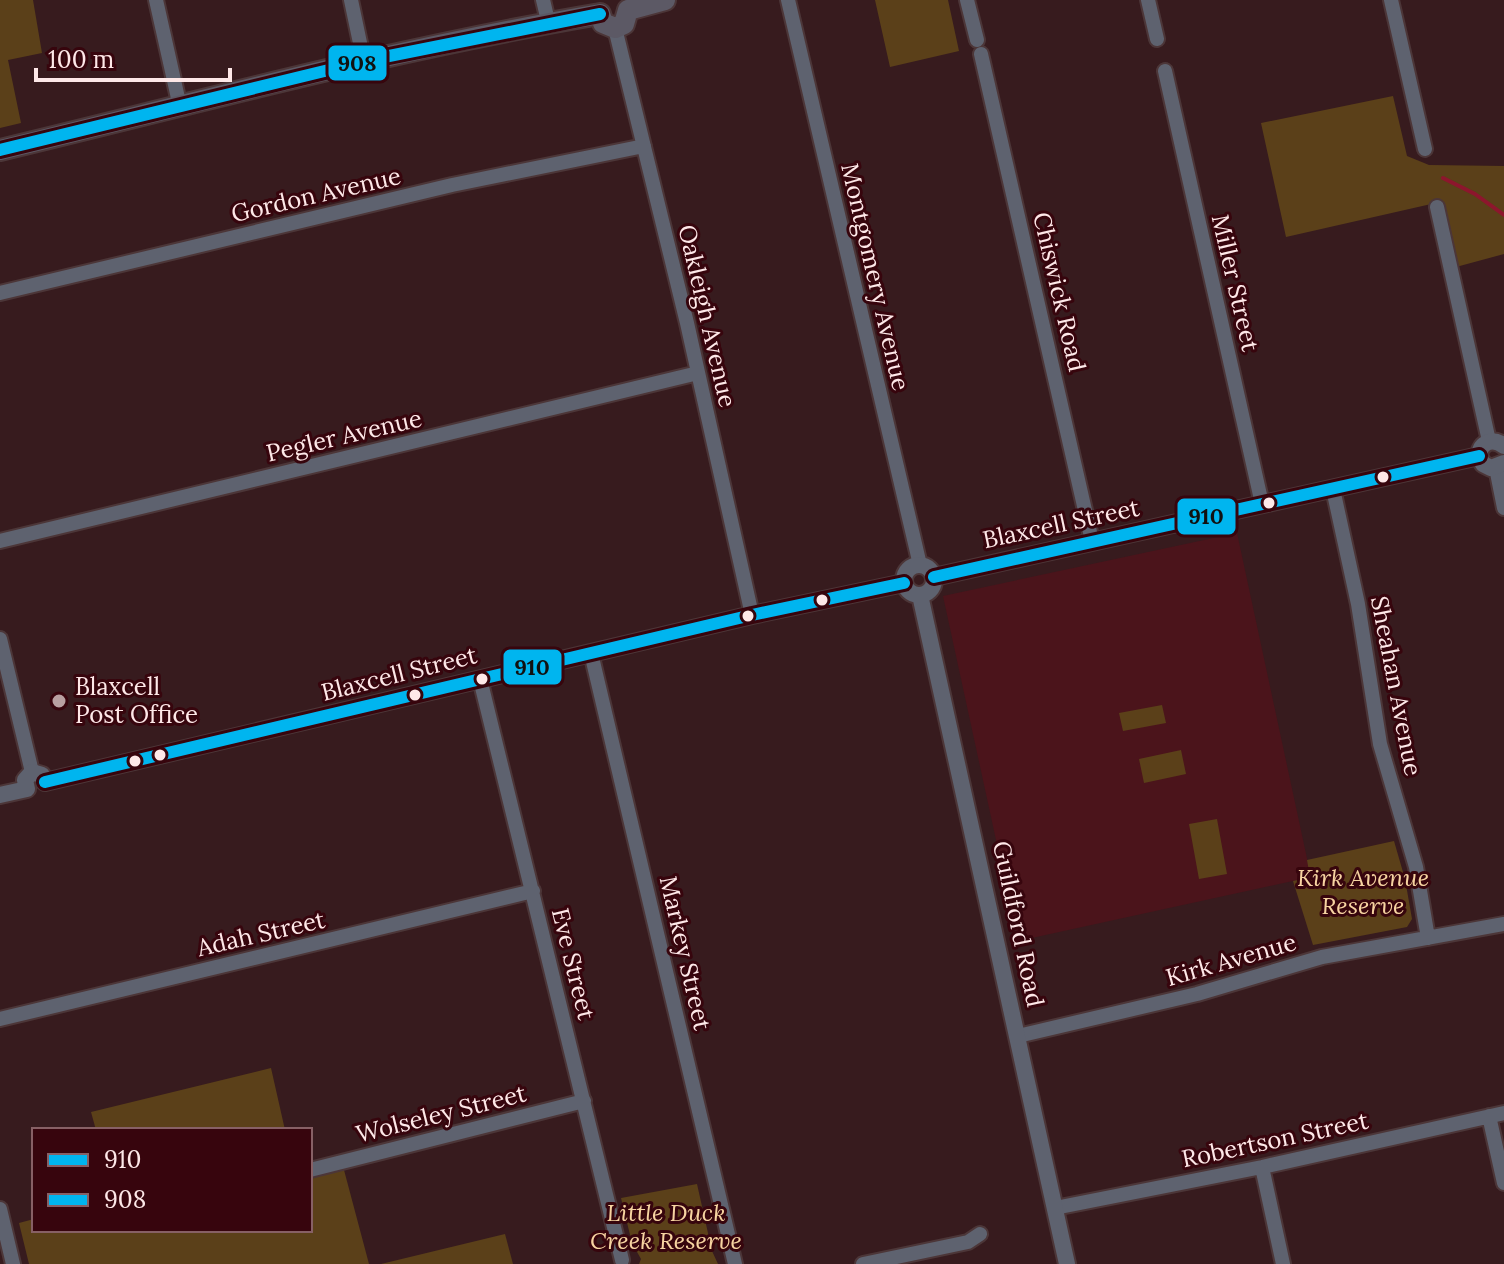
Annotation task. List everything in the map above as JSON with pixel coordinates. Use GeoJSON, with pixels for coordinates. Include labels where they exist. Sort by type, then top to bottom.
{"type":"FeatureCollection","features":[{"type":"Feature","properties":{"kind":"main road"},"geometry":{"type":"LineString","coordinates":[[0,150],[364,62],[614,6],[665,0]]}},
{"type":"Feature","properties":{"kind":"main road"},"geometry":{"type":"LineString","coordinates":[[614,6],[624,24],[615,28]]}},
{"type":"Feature","properties":{"kind":"street"},"geometry":{"type":"LineString","coordinates":[[156,0],[180,107]]}},
{"type":"Feature","properties":{"kind":"street"},"geometry":{"type":"LineString","coordinates":[[351,0],[364,62]]}},
{"type":"Feature","properties":{"kind":"street"},"geometry":{"type":"LineString","coordinates":[[543,0],[548,21]]}},
{"type":"Feature","properties":{"kind":"street","name":"Montgomery Avenue"},"geometry":{"type":"LineString","coordinates":[[788,0],[920,565]]}},
{"type":"Feature","properties":{"kind":"street","name":"Chiswick Road"},"geometry":{"type":"LineString","coordinates":[[967,0],[1092,541]]}},
{"type":"Feature","properties":{"kind":"street"},"geometry":{"type":"LineString","coordinates":[[1148,0],[1157,39]]}},
{"type":"Feature","properties":{"kind":"street"},"geometry":{"type":"LineString","coordinates":[[1391,0],[1425,149]]}},
{"type":"Feature","properties":{"kind":"street","name":"Oakleigh Avenue"},"geometry":{"type":"LineString","coordinates":[[615,28],[698,373],[752,615]]}},
{"type":"Feature","properties":{"kind":"street","name":"Miller Street"},"geometry":{"type":"LineString","coordinates":[[1165,71],[1262,504]]}},
{"type":"Feature","properties":{"kind":"street","name":"Gordon Avenue"},"geometry":{"type":"LineString","coordinates":[[0,293],[452,185],[644,146]]}},
{"type":"Feature","properties":{"kind":"street"},"geometry":{"type":"LineString","coordinates":[[1437,207],[1496,444],[1482,447],[1479,456],[1487,467],[1500,466],[1504,508]]}},
{"type":"Feature","properties":{"kind":"street","name":"Pegler Avenue"},"geometry":{"type":"LineString","coordinates":[[0,541],[698,373]]}},
{"type":"Feature","properties":{"kind":"street","name":"Blaxcell Street"},"geometry":{"type":"LineString","coordinates":[[934,577],[1479,456]]}},
{"type":"Feature","properties":{"kind":"street","name":"Sheahan Avenue"},"geometry":{"type":"LineString","coordinates":[[1333,489],[1358,604],[1380,744],[1416,867],[1428,938]]}},
{"type":"Feature","properties":{"kind":"street"},"geometry":{"type":"LineString","coordinates":[[920,565],[928,568],[934,577],[932,587],[920,595],[908,591],[904,583],[906,572],[920,565]]}},
{"type":"Feature","properties":{"kind":"street","name":"Blaxcell Street"},"geometry":{"type":"LineString","coordinates":[[0,795],[27,789],[38,792],[43,789],[39,777],[904,583]]}},
{"type":"Feature","properties":{"kind":"street","name":"Guildford Road"},"geometry":{"type":"LineString","coordinates":[[920,595],[1067,1264]]}},
{"type":"Feature","properties":{"kind":"street"},"geometry":{"type":"LineString","coordinates":[[0,639],[39,777]]}},
{"type":"Feature","properties":{"kind":"street","name":"Markey Street"},"geometry":{"type":"LineString","coordinates":[[591,653],[735,1264]]}},
{"type":"Feature","properties":{"kind":"street","name":"Eve Street"},"geometry":{"type":"LineString","coordinates":[[480,679],[622,1260]]}},
{"type":"Feature","properties":{"kind":"street","name":"Adah Street"},"geometry":{"type":"LineString","coordinates":[[0,1019],[533,891]]}},
{"type":"Feature","properties":{"kind":"street","name":"Kirk Avenue"},"geometry":{"type":"LineString","coordinates":[[1018,1036],[1197,994],[1322,957],[1504,924]]}},
{"type":"Feature","properties":{"kind":"street","name":"Wolseley Street"},"geometry":{"type":"LineString","coordinates":[[312,1169],[584,1101]]}},
{"type":"Feature","properties":{"kind":"street"},"geometry":{"type":"LineString","coordinates":[[1496,1115],[1504,1183]]}},
{"type":"Feature","properties":{"kind":"street","name":"Robertson Street"},"geometry":{"type":"LineString","coordinates":[[1055,1208],[1262,1167],[1496,1115]]}},
{"type":"Feature","properties":{"kind":"street"},"geometry":{"type":"LineString","coordinates":[[1262,1167],[1283,1264]]}},
{"type":"Feature","properties":{"kind":"street"},"geometry":{"type":"LineString","coordinates":[[0,1209],[4,1242],[13,1264]]}},
{"type":"Feature","properties":{"kind":"street"},"geometry":{"type":"LineString","coordinates":[[863,1264],[968,1242],[980,1234]]}},
{"type":"Feature","properties":{"kind":"shaded area"},"geometry":{"type":"Polygon","coordinates":[[[1237,533],[1311,877],[1018,941],[943,596],[1237,533]]]}},
{"type":"Feature","properties":{"kind":"green space"},"geometry":{"type":"Polygon","coordinates":[[[0,0],[33,0],[42,53],[8,60],[21,123],[0,128],[0,0]]]}},
{"type":"Feature","properties":{"kind":"green space"},"geometry":{"type":"Polygon","coordinates":[[[875,0],[948,0],[959,51],[890,67],[875,0]]]}},
{"type":"Feature","properties":{"kind":"green space"},"geometry":{"type":"Polygon","coordinates":[[[1393,96],[1407,156],[1429,165],[1504,166],[1504,254],[1456,267],[1440,202],[1286,237],[1261,123],[1393,96]]]}},
{"type":"Feature","properties":{"kind":"green space"},"geometry":{"type":"Polygon","coordinates":[[[1162,705],[1166,723],[1123,731],[1119,713],[1162,705]]]}},
{"type":"Feature","properties":{"kind":"green space"},"geometry":{"type":"Polygon","coordinates":[[[1181,750],[1186,774],[1144,783],[1139,759],[1181,750]]]}},
{"type":"Feature","properties":{"kind":"green space"},"geometry":{"type":"Polygon","coordinates":[[[1217,819],[1227,874],[1199,879],[1189,824],[1217,819]]]}},
{"type":"Feature","properties":{"kind":"green space","name":"Kirk Avenue Reserve"},"geometry":{"type":"Polygon","coordinates":[[[1394,841],[1412,919],[1407,927],[1313,945],[1293,881],[1310,877],[1307,860],[1394,841]]]}},
{"type":"Feature","properties":{"kind":"green space"},"geometry":{"type":"Polygon","coordinates":[[[271,1068],[285,1128],[95,1128],[91,1112],[271,1068]]]}},
{"type":"Feature","properties":{"kind":"green space"},"geometry":{"type":"Polygon","coordinates":[[[312,1161],[344,1170],[369,1264],[29,1264],[19,1223],[32,1220],[32,1232],[312,1232],[312,1161]]]}},
{"type":"Feature","properties":{"kind":"green space","name":"Little Duck Creek Reserve"},"geometry":{"type":"Polygon","coordinates":[[[697,1184],[712,1251],[718,1264],[639,1264],[641,1259],[632,1243],[621,1198],[697,1184]]]}},
{"type":"Feature","properties":{"kind":"green space"},"geometry":{"type":"Polygon","coordinates":[[[505,1234],[513,1264],[381,1264],[505,1234]]]}},
{"type":"Feature","properties":{"kind":"waterway"},"geometry":{"type":"LineString","coordinates":[[1443,178],[1475,194],[1504,215]]}},
{"type":"Feature","properties":{"kind":"transit line","name":"908"},"geometry":{"type":"LineString","coordinates":[[0,150],[374,59],[600,14]]}},
{"type":"Feature","properties":{"kind":"transit line","name":"910"},"geometry":{"type":"LineString","coordinates":[[934,577],[1479,456]]}},
{"type":"Feature","properties":{"kind":"transit line","name":"910"},"geometry":{"type":"LineString","coordinates":[[45,782],[752,615],[904,583]]}},
{"type":"Feature","properties":{"kind":"place","name":"Blaxcell Post Office"},"geometry":{"type":"Point","coordinates":[59,701]}}]}
